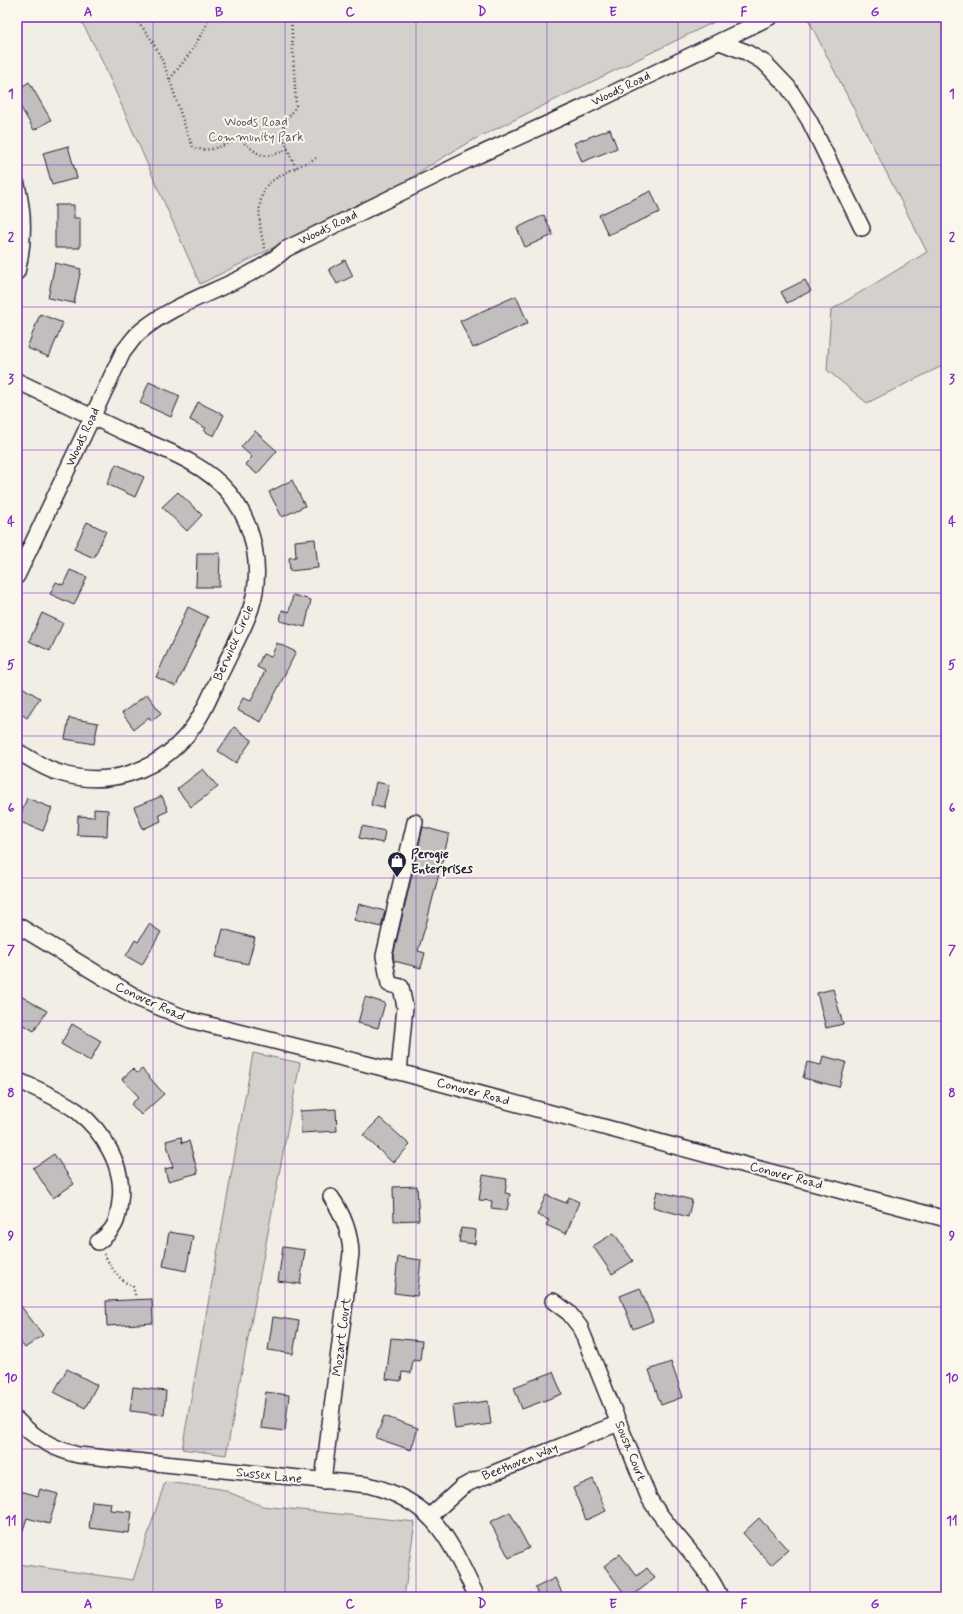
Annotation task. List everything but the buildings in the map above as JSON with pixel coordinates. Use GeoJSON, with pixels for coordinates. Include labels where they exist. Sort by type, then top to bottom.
{"type":"FeatureCollection","features":[{"type":"Feature","properties":{"kind":"street","name":"Woods Road"},"geometry":{"type":"LineString","coordinates":[[17,576],[123,352],[139,332],[160,317],[178,307],[271,262],[286,249],[470,159],[720,42],[770,17]]}},
{"type":"Feature","properties":{"kind":"street"},"geometry":{"type":"LineString","coordinates":[[720,42],[746,52],[765,63],[788,87],[809,120],[862,228]]}},
{"type":"Feature","properties":{"kind":"street"},"geometry":{"type":"LineString","coordinates":[[17,185],[22,219],[22,242],[17,272]]}},
{"type":"Feature","properties":{"kind":"street","name":"Berwick Circle"},"geometry":{"type":"LineString","coordinates":[[17,381],[196,465],[213,477],[229,492],[248,526],[254,546],[256,581],[251,608],[200,716],[187,736],[171,752],[137,772],[120,778],[102,780],[61,774],[44,768],[17,751]]}},
{"type":"Feature","properties":{"kind":"street"},"geometry":{"type":"LineString","coordinates":[[399,1072],[405,1007],[400,987],[389,984],[384,956],[415,822]]}},
{"type":"Feature","properties":{"kind":"street","name":"Conover Road"},"geometry":{"type":"LineString","coordinates":[[17,925],[115,986],[164,1011],[190,1020],[399,1072],[946,1219]]}},
{"type":"Feature","properties":{"kind":"street"},"geometry":{"type":"LineString","coordinates":[[17,1080],[64,1103],[76,1111],[98,1133],[111,1155],[120,1184],[118,1216],[113,1230],[98,1242]]}},
{"type":"Feature","properties":{"kind":"street","name":"Mozart Court"},"geometry":{"type":"LineString","coordinates":[[323,1481],[351,1253],[350,1241],[344,1219],[331,1197]]}},
{"type":"Feature","properties":{"kind":"street","name":"Sousa Court"},"geometry":{"type":"LineString","coordinates":[[553,1301],[577,1320],[645,1488],[655,1508],[712,1582],[720,1597]]}},
{"type":"Feature","properties":{"kind":"street","name":"Sussex Lane"},"geometry":{"type":"LineString","coordinates":[[17,1420],[42,1442],[65,1452],[78,1455],[368,1486],[385,1490],[409,1501],[430,1516],[450,1542],[477,1597]]}},
{"type":"Feature","properties":{"kind":"street","name":"Beethoven Way"},"geometry":{"type":"LineString","coordinates":[[430,1516],[453,1494],[471,1482],[619,1423]]}},
{"type":"Feature","properties":{"kind":"path"},"geometry":{"type":"LineString","coordinates":[[132,17],[149,36],[170,79],[185,130],[193,147],[200,150],[209,150],[239,139],[261,155],[270,157],[288,149]]}},
{"type":"Feature","properties":{"kind":"path"},"geometry":{"type":"LineString","coordinates":[[291,17],[296,105],[283,125],[281,132],[296,168]]}},
{"type":"Feature","properties":{"kind":"path"},"geometry":{"type":"LineString","coordinates":[[170,79],[191,52],[210,21]]}},
{"type":"Feature","properties":{"kind":"path"},"geometry":{"type":"LineString","coordinates":[[271,262],[263,241],[259,224],[260,203],[265,188],[270,181],[316,158]]}},
{"type":"Feature","properties":{"kind":"path"},"geometry":{"type":"LineString","coordinates":[[98,1242],[113,1271],[119,1278],[133,1287],[136,1298]]}},
{"type":"Feature","properties":{"kind":"green space","name":"Woods Road Community Park"},"geometry":{"type":"Polygon","coordinates":[[[79,17],[724,17],[469,142],[422,170],[406,182],[200,284],[99,54],[79,17]]]}},
{"type":"Feature","properties":{"kind":"green space"},"geometry":{"type":"Polygon","coordinates":[[[807,17],[946,17],[946,364],[867,403],[827,370],[831,310],[927,252],[807,17]]]}},
{"type":"Feature","properties":{"kind":"green space"},"geometry":{"type":"Polygon","coordinates":[[[253,1053],[300,1063],[226,1455],[182,1449],[253,1053]]]}},
{"type":"Feature","properties":{"kind":"green space"},"geometry":{"type":"Polygon","coordinates":[[[165,1482],[221,1489],[262,1506],[415,1522],[404,1597],[17,1597],[17,1564],[133,1580],[165,1482]]]}},
{"type":"Feature","properties":{"kind":"place","name":"Perogie Enterprises"},"geometry":{"type":"Point","coordinates":[397,878]}}]}
